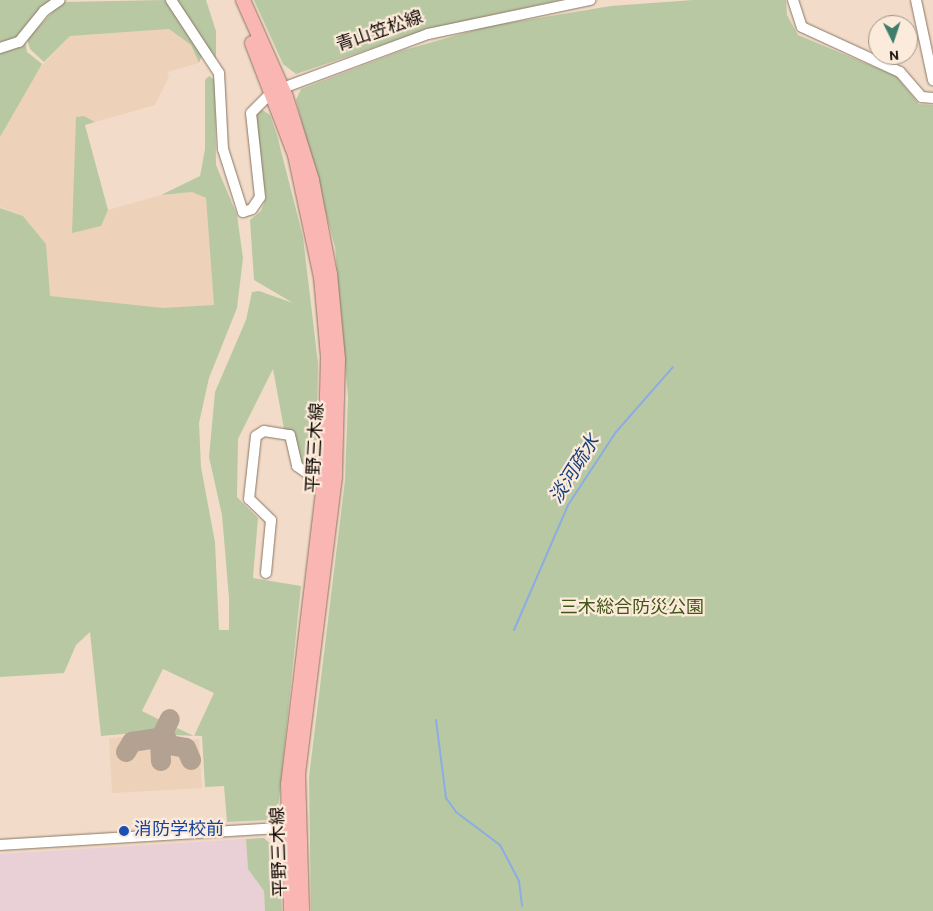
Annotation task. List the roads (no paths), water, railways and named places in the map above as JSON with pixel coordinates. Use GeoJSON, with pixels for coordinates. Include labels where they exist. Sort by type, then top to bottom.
{"type":"FeatureCollection","features":[{"type":"Feature","properties":{"kind":"main road","name":"平野三木線"},"geometry":{"type":"LineString","coordinates":[[233,0],[277,90],[295,155],[320,277],[329,378],[325,475],[292,736],[291,911]]}},
{"type":"Feature","properties":{"kind":"main road","name":"平野三木線"},"geometry":{"type":"LineString","coordinates":[[243,0],[318,208],[332,286],[339,380],[337,463],[292,827],[302,911]]}},
{"type":"Feature","properties":{"kind":"street"},"geometry":{"type":"LineString","coordinates":[[0,48],[19,42],[44,11],[60,0]]}},
{"type":"Feature","properties":{"kind":"street"},"geometry":{"type":"LineString","coordinates":[[170,0],[186,17],[207,61],[219,73],[223,149],[243,212],[252,209],[260,198],[251,113],[277,90]]}},
{"type":"Feature","properties":{"kind":"street","name":"青山笠松線"},"geometry":{"type":"LineString","coordinates":[[277,90],[428,34],[590,0]]}},
{"type":"Feature","properties":{"kind":"street"},"geometry":{"type":"LineString","coordinates":[[792,0],[802,27],[900,72],[922,98],[933,98]]}},
{"type":"Feature","properties":{"kind":"street"},"geometry":{"type":"LineString","coordinates":[[916,0],[928,40],[933,80]]}},
{"type":"Feature","properties":{"kind":"street"},"geometry":{"type":"LineString","coordinates":[[266,573],[271,520],[249,498],[256,436],[264,431],[290,435],[297,466],[307,473],[325,475]]}},
{"type":"Feature","properties":{"kind":"street"},"geometry":{"type":"LineString","coordinates":[[0,845],[292,827]]}},
{"type":"Feature","properties":{"kind":"waterway","name":"淡河疏水"},"geometry":{"type":"LineString","coordinates":[[514,630],[568,505],[616,432],[673,367]]}},
{"type":"Feature","properties":{"kind":"waterway","name":"淡河疏水"},"geometry":{"type":"LineString","coordinates":[[436,720],[446,798],[456,812],[500,845],[519,881],[522,906]]}},
{"type":"Feature","properties":{"kind":"place","name":"消防学校前"},"geometry":{"type":"Point","coordinates":[124,831]}},
{"type":"Feature","properties":{"kind":"park label","name":"三木総合防災公園"},"geometry":{"type":"Point","coordinates":[632,609]}}]}
